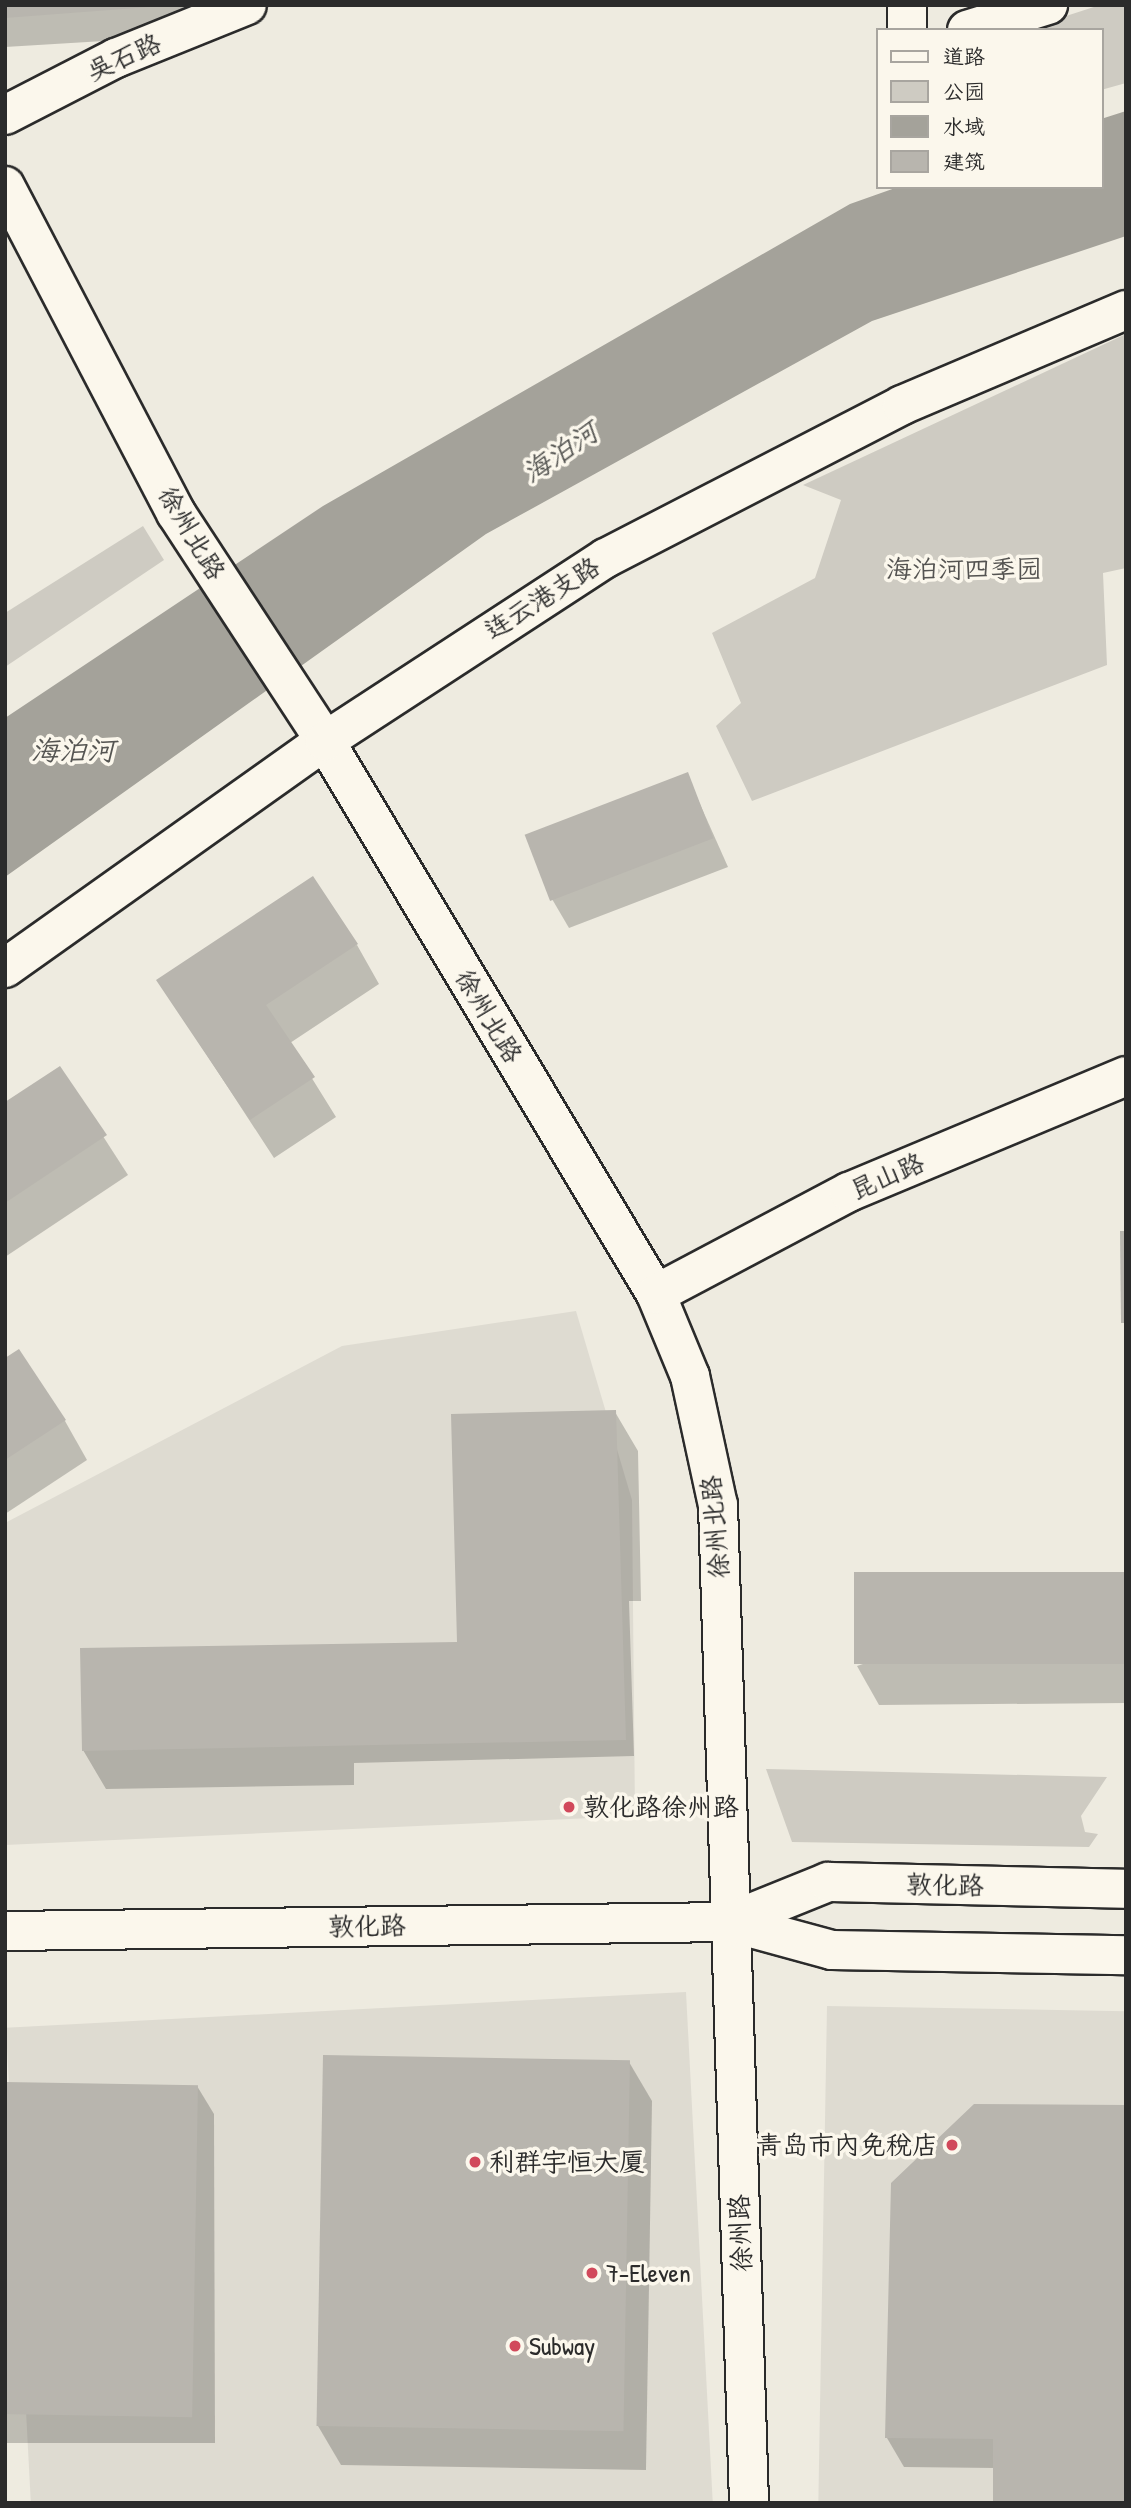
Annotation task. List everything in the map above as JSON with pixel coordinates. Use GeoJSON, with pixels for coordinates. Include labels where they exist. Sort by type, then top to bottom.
{"type":"FeatureCollection","features":[{"type":"Feature","properties":{"kind":"street","name":"吴石路"},"geometry":{"type":"LineString","coordinates":[[5,115],[116,58],[247,5]]}},
{"type":"Feature","properties":{"kind":"street"},"geometry":{"type":"LineString","coordinates":[[907,5],[907,28]]}},
{"type":"Feature","properties":{"kind":"street"},"geometry":{"type":"LineString","coordinates":[[973,28],[1048,5]]}},
{"type":"Feature","properties":{"kind":"street","name":"徐州北路"},"geometry":{"type":"LineString","coordinates":[[5,186],[176,513],[325,741],[656,1294],[690,1376],[718,1506],[729,1922]]}},
{"type":"Feature","properties":{"kind":"street","name":"连云港支路"},"geometry":{"type":"LineString","coordinates":[[5,968],[325,741],[506,620],[676,520],[902,405],[1126,310]]}},
{"type":"Feature","properties":{"kind":"street","name":"昆山路"},"geometry":{"type":"LineString","coordinates":[[656,1294],[849,1192],[1126,1076]]}},
{"type":"Feature","properties":{"kind":"street","name":"敦化路"},"geometry":{"type":"LineString","coordinates":[[729,1922],[828,1882],[1126,1889]]}},
{"type":"Feature","properties":{"kind":"street","name":"敦化路"},"geometry":{"type":"LineString","coordinates":[[5,1931],[729,1922],[832,1950],[1126,1955]]}},
{"type":"Feature","properties":{"kind":"street","name":"徐州路"},"geometry":{"type":"LineString","coordinates":[[729,1922],[749,2503]]}},
{"type":"Feature","properties":{"kind":"shaded area"},"geometry":{"type":"Polygon","coordinates":[[[576,1311],[632,1500],[635,1816],[5,1845],[5,1523],[342,1346],[576,1311]]]}},
{"type":"Feature","properties":{"kind":"shaded area"},"geometry":{"type":"Polygon","coordinates":[[[686,1992],[713,2503],[31,2503],[6,2028],[686,1992]]]}},
{"type":"Feature","properties":{"kind":"shaded area"},"geometry":{"type":"Polygon","coordinates":[[[827,2006],[1126,2011],[1117,2503],[818,2503],[827,2006]]]}},
{"type":"Feature","properties":{"kind":"green space"},"geometry":{"type":"Polygon","coordinates":[[[1100,5],[1126,5],[1126,83],[1103,89],[1103,28],[1029,28],[1100,5]]]}},
{"type":"Feature","properties":{"kind":"green space","name":"海泊河四季园"},"geometry":{"type":"Polygon","coordinates":[[[1126,334],[1126,568],[1103,573],[1107,665],[752,801],[716,726],[741,703],[712,633],[815,578],[841,500],[803,485],[1126,334]]]}},
{"type":"Feature","properties":{"kind":"green space"},"geometry":{"type":"Polygon","coordinates":[[[143,526],[164,560],[5,667],[5,613],[143,526]]]}},
{"type":"Feature","properties":{"kind":"green space"},"geometry":{"type":"Polygon","coordinates":[[[766,1769],[1107,1777],[1081,1816],[1085,1832],[1098,1834],[1089,1847],[792,1842],[766,1769]]]}},
{"type":"Feature","properties":{"kind":"water","name":"海泊河"},"geometry":{"type":"Polygon","coordinates":[[[1126,111],[1126,236],[872,321],[486,534],[5,877],[5,718],[323,506],[850,204],[892,189],[1103,189],[1103,118],[1126,111]]]}},
{"type":"Feature","properties":{"kind":"building"},"geometry":{"type":"Polygon","coordinates":[[[5,5],[162,5],[162,6],[5,18],[5,5]]]}},
{"type":"Feature","properties":{"kind":"building"},"geometry":{"type":"Polygon","coordinates":[[[688,772],[713,838],[550,901],[525,835],[688,772]]]}},
{"type":"Feature","properties":{"kind":"building"},"geometry":{"type":"Polygon","coordinates":[[[313,876],[358,944],[266,1005],[315,1077],[250,1120],[156,980],[313,876]]]}},
{"type":"Feature","properties":{"kind":"building"},"geometry":{"type":"Polygon","coordinates":[[[60,1066],[107,1135],[5,1203],[5,1102],[60,1066]]]}},
{"type":"Feature","properties":{"kind":"building"},"geometry":{"type":"Polygon","coordinates":[[[1120,1231],[1126,1231],[1126,1323],[1121,1323],[1120,1231]]]}},
{"type":"Feature","properties":{"kind":"building"},"geometry":{"type":"Polygon","coordinates":[[[19,1349],[66,1420],[5,1460],[5,1358],[19,1349]]]}},
{"type":"Feature","properties":{"kind":"building"},"geometry":{"type":"Polygon","coordinates":[[[616,1410],[626,1740],[82,1751],[80,1648],[457,1642],[451,1414],[616,1410]]]}},
{"type":"Feature","properties":{"kind":"building"},"geometry":{"type":"Polygon","coordinates":[[[854,1572],[1126,1572],[1126,1664],[854,1664],[854,1572]]]}},
{"type":"Feature","properties":{"kind":"building","name":"利群宇恒大厦"},"geometry":{"type":"Polygon","coordinates":[[[323,2055],[630,2060],[623,2431],[317,2426],[323,2055]]]}},
{"type":"Feature","properties":{"kind":"building"},"geometry":{"type":"Polygon","coordinates":[[[5,2082],[198,2085],[192,2417],[5,2414],[5,2082]]]}},
{"type":"Feature","properties":{"kind":"building"},"geometry":{"type":"Polygon","coordinates":[[[974,2104],[1126,2105],[1126,2503],[993,2503],[993,2439],[885,2438],[891,2183],[974,2104]]]}},
{"type":"Feature","properties":{"kind":"place","name":"敦化路徐州路"},"geometry":{"type":"Point","coordinates":[569,1807]}},
{"type":"Feature","properties":{"kind":"place","name":"青岛市内免税店"},"geometry":{"type":"Point","coordinates":[952,2145]}},
{"type":"Feature","properties":{"kind":"place","name":"利群宇恒大厦"},"geometry":{"type":"Point","coordinates":[475,2162]}},
{"type":"Feature","properties":{"kind":"place","name":"7-Eleven"},"geometry":{"type":"Point","coordinates":[592,2273]}},
{"type":"Feature","properties":{"kind":"place","name":"Subway"},"geometry":{"type":"Point","coordinates":[515,2346]}}]}
